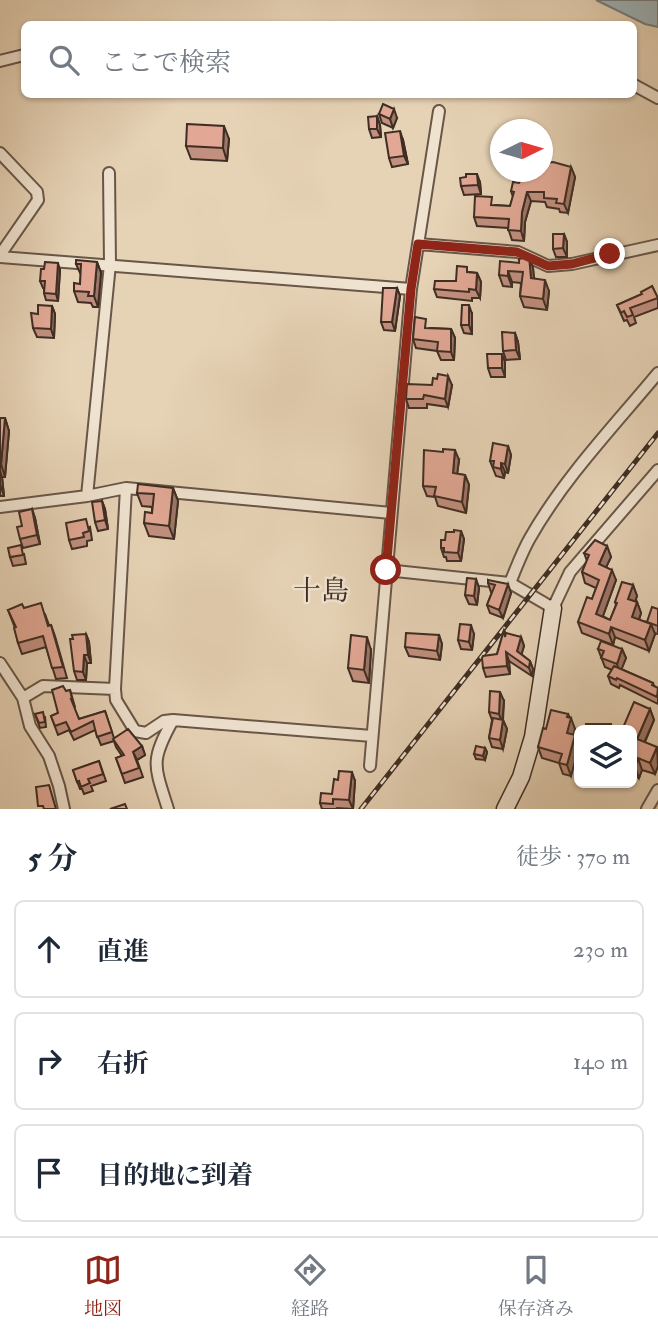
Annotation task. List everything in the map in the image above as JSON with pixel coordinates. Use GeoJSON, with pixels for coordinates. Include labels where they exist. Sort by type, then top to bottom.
{"type":"FeatureCollection","features":[{"type":"Feature","properties":{"kind":"street"},"geometry":{"type":"LineString","coordinates":[[0,61],[21,56]]}},
{"type":"Feature","properties":{"kind":"street"},"geometry":{"type":"LineString","coordinates":[[637,87],[658,98]]}},
{"type":"Feature","properties":{"kind":"street"},"geometry":{"type":"LineString","coordinates":[[370,766],[411,289],[439,111]]}},
{"type":"Feature","properties":{"kind":"street"},"geometry":{"type":"LineString","coordinates":[[0,153],[37,192],[38,200],[0,256]]}},
{"type":"Feature","properties":{"kind":"street"},"geometry":{"type":"LineString","coordinates":[[87,496],[110,264],[109,173]]}},
{"type":"Feature","properties":{"kind":"street"},"geometry":{"type":"LineString","coordinates":[[418,244],[517,252],[548,266],[572,264],[658,245]]}},
{"type":"Feature","properties":{"kind":"street"},"geometry":{"type":"LineString","coordinates":[[0,256],[411,289]]}},
{"type":"Feature","properties":{"kind":"street"},"geometry":{"type":"LineString","coordinates":[[510,583],[528,540],[572,475],[658,373]]}},
{"type":"Feature","properties":{"kind":"street"},"geometry":{"type":"LineString","coordinates":[[505,809],[521,777],[533,737],[553,608],[570,572],[658,470]]}},
{"type":"Feature","properties":{"kind":"street"},"geometry":{"type":"LineString","coordinates":[[0,507],[87,496],[125,488],[391,513]]}},
{"type":"Feature","properties":{"kind":"street"},"geometry":{"type":"LineString","coordinates":[[125,488],[115,689],[116,700],[135,732],[146,733],[164,722],[173,720],[372,736]]}},
{"type":"Feature","properties":{"kind":"street"},"geometry":{"type":"LineString","coordinates":[[386,570],[510,583],[553,608]]}},
{"type":"Feature","properties":{"kind":"street"},"geometry":{"type":"LineString","coordinates":[[0,663],[23,698],[30,726],[49,756],[60,786],[64,809]]}},
{"type":"Feature","properties":{"kind":"street"},"geometry":{"type":"LineString","coordinates":[[23,698],[43,686],[115,689]]}},
{"type":"Feature","properties":{"kind":"street"},"geometry":{"type":"LineString","coordinates":[[168,809],[155,763],[162,740],[173,720]]}},
{"type":"Feature","properties":{"kind":"street"},"geometry":{"type":"LineString","coordinates":[[647,809],[658,790]]}},
{"type":"Feature","properties":{"kind":"water"},"geometry":{"type":"Polygon","coordinates":[[[596,0],[658,0],[658,27],[645,24],[596,0]]]}},
{"type":"Feature","properties":{"kind":"building"},"geometry":{"type":"Polygon","coordinates":[[[383,104],[394,109],[390,119],[379,114],[383,104]]]}},
{"type":"Feature","properties":{"kind":"building"},"geometry":{"type":"Polygon","coordinates":[[[377,116],[377,129],[369,129],[368,117],[377,116]]]}},
{"type":"Feature","properties":{"kind":"building"},"geometry":{"type":"Polygon","coordinates":[[[187,124],[224,126],[223,148],[186,146],[187,124]]]}},
{"type":"Feature","properties":{"kind":"building"},"geometry":{"type":"Polygon","coordinates":[[[400,131],[404,156],[389,158],[385,133],[400,131]]]}},
{"type":"Feature","properties":{"kind":"building"},"geometry":{"type":"Polygon","coordinates":[[[553,162],[571,167],[564,204],[556,203],[557,199],[544,198],[544,192],[527,192],[521,231],[508,230],[509,219],[474,217],[475,196],[492,197],[491,205],[510,206],[514,192],[511,191],[513,182],[553,182],[553,162]]]}},
{"type":"Feature","properties":{"kind":"building"},"geometry":{"type":"Polygon","coordinates":[[[466,174],[477,174],[478,185],[461,186],[460,178],[466,177],[466,174]]]}},
{"type":"Feature","properties":{"kind":"building"},"geometry":{"type":"Polygon","coordinates":[[[553,234],[564,234],[563,248],[553,249],[553,234]]]}},
{"type":"Feature","properties":{"kind":"building"},"geometry":{"type":"Polygon","coordinates":[[[525,255],[529,256],[531,278],[545,280],[543,299],[520,296],[523,272],[508,271],[508,276],[499,275],[500,261],[519,263],[519,259],[525,255]]]}},
{"type":"Feature","properties":{"kind":"building"},"geometry":{"type":"Polygon","coordinates":[[[76,260],[97,262],[94,296],[88,296],[89,292],[74,291],[74,283],[80,284],[81,264],[76,264],[76,260]]]}},
{"type":"Feature","properties":{"kind":"building"},"geometry":{"type":"Polygon","coordinates":[[[45,262],[58,263],[56,294],[44,293],[45,281],[40,281],[45,262]]]}},
{"type":"Feature","properties":{"kind":"building"},"geometry":{"type":"Polygon","coordinates":[[[457,266],[467,267],[467,272],[477,273],[476,290],[469,289],[469,292],[434,289],[435,281],[456,281],[457,266]]]}},
{"type":"Feature","properties":{"kind":"building"},"geometry":{"type":"Polygon","coordinates":[[[652,286],[658,298],[630,308],[633,315],[627,317],[624,311],[621,313],[617,305],[642,294],[641,292],[652,286]]]}},
{"type":"Feature","properties":{"kind":"building"},"geometry":{"type":"Polygon","coordinates":[[[383,288],[397,288],[392,322],[381,322],[383,288]]]}},
{"type":"Feature","properties":{"kind":"building"},"geometry":{"type":"Polygon","coordinates":[[[38,305],[52,306],[51,329],[33,328],[31,313],[38,314],[38,305]]]}},
{"type":"Feature","properties":{"kind":"building"},"geometry":{"type":"Polygon","coordinates":[[[462,305],[469,305],[469,325],[461,325],[462,305]]]}},
{"type":"Feature","properties":{"kind":"building"},"geometry":{"type":"Polygon","coordinates":[[[415,317],[426,319],[425,328],[451,329],[451,352],[437,351],[438,342],[413,339],[415,317]]]}},
{"type":"Feature","properties":{"kind":"building"},"geometry":{"type":"Polygon","coordinates":[[[502,332],[515,333],[516,350],[503,351],[502,332]]]}},
{"type":"Feature","properties":{"kind":"building"},"geometry":{"type":"Polygon","coordinates":[[[487,354],[502,354],[502,368],[488,368],[487,354]]]}},
{"type":"Feature","properties":{"kind":"building"},"geometry":{"type":"Polygon","coordinates":[[[438,374],[448,376],[445,399],[424,395],[423,399],[406,399],[407,384],[432,385],[433,378],[437,379],[438,374]]]}},
{"type":"Feature","properties":{"kind":"building"},"geometry":{"type":"Polygon","coordinates":[[[0,418],[5,418],[1,464],[0,464],[0,418]]]}},
{"type":"Feature","properties":{"kind":"building"},"geometry":{"type":"Polygon","coordinates":[[[493,443],[508,446],[505,464],[501,463],[501,469],[493,467],[494,461],[490,461],[493,443]]]}},
{"type":"Feature","properties":{"kind":"building"},"geometry":{"type":"Polygon","coordinates":[[[443,449],[455,450],[453,473],[465,475],[462,502],[434,496],[436,487],[423,486],[424,450],[443,452],[443,449]]]}},
{"type":"Feature","properties":{"kind":"building"},"geometry":{"type":"Polygon","coordinates":[[[138,484],[173,488],[169,526],[144,523],[145,512],[152,513],[154,494],[137,493],[138,484]]]}},
{"type":"Feature","properties":{"kind":"building"},"geometry":{"type":"Polygon","coordinates":[[[102,501],[105,520],[95,522],[92,502],[102,501]]]}},
{"type":"Feature","properties":{"kind":"building"},"geometry":{"type":"Polygon","coordinates":[[[32,509],[37,535],[20,539],[17,527],[22,526],[19,512],[32,509]]]}},
{"type":"Feature","properties":{"kind":"building"},"geometry":{"type":"Polygon","coordinates":[[[86,519],[89,531],[83,533],[84,537],[69,540],[66,523],[86,519]]]}},
{"type":"Feature","properties":{"kind":"building"},"geometry":{"type":"Polygon","coordinates":[[[461,531],[458,553],[444,552],[441,540],[445,540],[446,532],[461,531]]]}},
{"type":"Feature","properties":{"kind":"building"},"geometry":{"type":"Polygon","coordinates":[[[595,540],[607,546],[599,564],[612,570],[596,614],[610,620],[622,582],[633,585],[628,599],[637,602],[632,617],[651,624],[645,640],[611,627],[609,634],[578,622],[587,597],[592,599],[599,580],[582,572],[589,555],[584,553],[595,540]]]}},
{"type":"Feature","properties":{"kind":"building"},"geometry":{"type":"Polygon","coordinates":[[[21,545],[23,555],[10,557],[8,548],[21,545]]]}},
{"type":"Feature","properties":{"kind":"building"},"geometry":{"type":"Polygon","coordinates":[[[467,578],[476,579],[474,596],[465,595],[467,578]]]}},
{"type":"Feature","properties":{"kind":"building"},"geometry":{"type":"Polygon","coordinates":[[[488,580],[508,584],[499,610],[487,605],[495,585],[488,583],[488,580]]]}},
{"type":"Feature","properties":{"kind":"building"},"geometry":{"type":"Polygon","coordinates":[[[41,603],[48,626],[51,625],[63,667],[52,668],[43,636],[18,643],[14,628],[16,627],[8,610],[22,604],[24,608],[41,603]]]}},
{"type":"Feature","properties":{"kind":"building"},"geometry":{"type":"Polygon","coordinates":[[[652,607],[658,609],[658,626],[647,622],[652,607]]]}},
{"type":"Feature","properties":{"kind":"building"},"geometry":{"type":"Polygon","coordinates":[[[460,624],[471,625],[469,642],[458,640],[460,624]]]}},
{"type":"Feature","properties":{"kind":"building"},"geometry":{"type":"Polygon","coordinates":[[[504,630],[505,637],[506,633],[521,637],[517,651],[530,661],[529,668],[506,652],[507,666],[483,668],[483,656],[497,654],[504,630]]]}},
{"type":"Feature","properties":{"kind":"building"},"geometry":{"type":"Polygon","coordinates":[[[406,633],[439,635],[437,651],[405,647],[406,633]]]}},
{"type":"Feature","properties":{"kind":"building"},"geometry":{"type":"Polygon","coordinates":[[[86,634],[88,655],[84,655],[83,672],[74,671],[70,639],[73,639],[72,635],[86,634]]]}},
{"type":"Feature","properties":{"kind":"building"},"geometry":{"type":"Polygon","coordinates":[[[351,635],[367,637],[364,670],[348,668],[351,635]]]}},
{"type":"Feature","properties":{"kind":"building"},"geometry":{"type":"Polygon","coordinates":[[[601,641],[622,649],[617,664],[601,658],[604,651],[598,649],[601,641]]]}},
{"type":"Feature","properties":{"kind":"building"},"geometry":{"type":"Polygon","coordinates":[[[614,666],[653,683],[652,685],[658,688],[657,697],[608,676],[614,666]]]}},
{"type":"Feature","properties":{"kind":"building"},"geometry":{"type":"Polygon","coordinates":[[[63,686],[66,691],[70,690],[79,719],[105,711],[112,732],[97,737],[93,721],[71,732],[66,722],[55,726],[51,716],[58,713],[52,690],[63,686]]]}},
{"type":"Feature","properties":{"kind":"building"},"geometry":{"type":"Polygon","coordinates":[[[490,691],[500,692],[499,714],[489,712],[490,691]]]}},
{"type":"Feature","properties":{"kind":"building"},"geometry":{"type":"Polygon","coordinates":[[[634,702],[650,709],[637,739],[637,725],[624,725],[634,702]]]}},
{"type":"Feature","properties":{"kind":"building"},"geometry":{"type":"Polygon","coordinates":[[[551,710],[568,714],[567,717],[571,718],[567,733],[574,735],[574,739],[567,765],[559,763],[562,754],[538,747],[543,728],[546,729],[551,710]]]}},
{"type":"Feature","properties":{"kind":"building"},"geometry":{"type":"Polygon","coordinates":[[[43,712],[45,722],[39,723],[35,714],[43,712]]]}},
{"type":"Feature","properties":{"kind":"building"},"geometry":{"type":"Polygon","coordinates":[[[493,718],[503,720],[500,740],[489,738],[493,718]]]}},
{"type":"Feature","properties":{"kind":"building"},"geometry":{"type":"Polygon","coordinates":[[[128,729],[142,746],[133,752],[139,768],[122,774],[116,758],[124,755],[113,739],[128,729]]]}},
{"type":"Feature","properties":{"kind":"building"},"geometry":{"type":"Polygon","coordinates":[[[637,739],[657,747],[650,763],[638,758],[637,761],[637,739]]]}},
{"type":"Feature","properties":{"kind":"building"},"geometry":{"type":"Polygon","coordinates":[[[476,746],[485,748],[483,756],[474,754],[476,746]]]}},
{"type":"Feature","properties":{"kind":"building"},"geometry":{"type":"Polygon","coordinates":[[[99,761],[103,774],[88,779],[90,783],[81,787],[73,770],[99,761]]]}},
{"type":"Feature","properties":{"kind":"building"},"geometry":{"type":"Polygon","coordinates":[[[339,771],[352,772],[349,800],[333,799],[333,804],[320,803],[321,793],[332,794],[334,779],[338,780],[339,771]]]}},
{"type":"Feature","properties":{"kind":"building"},"geometry":{"type":"Polygon","coordinates":[[[49,785],[56,809],[38,806],[36,787],[49,785]]]}},
{"type":"Feature","properties":{"kind":"building"},"geometry":{"type":"Polygon","coordinates":[[[125,804],[127,809],[110,809],[125,804]]]}},
{"type":"Feature","properties":{"kind":"railway"},"geometry":{"type":"LineString","coordinates":[[361,809],[658,433]]}},
{"type":"Feature","properties":{"kind":"district","name":"十島"},"geometry":{"type":"Point","coordinates":[321,590]}},
{"type":"Feature","properties":{"kind":"route"},"geometry":{"type":"LineString","coordinates":[[386,570],[411,289],[418,244],[517,252],[548,266],[572,264],[610,254]]}}]}
